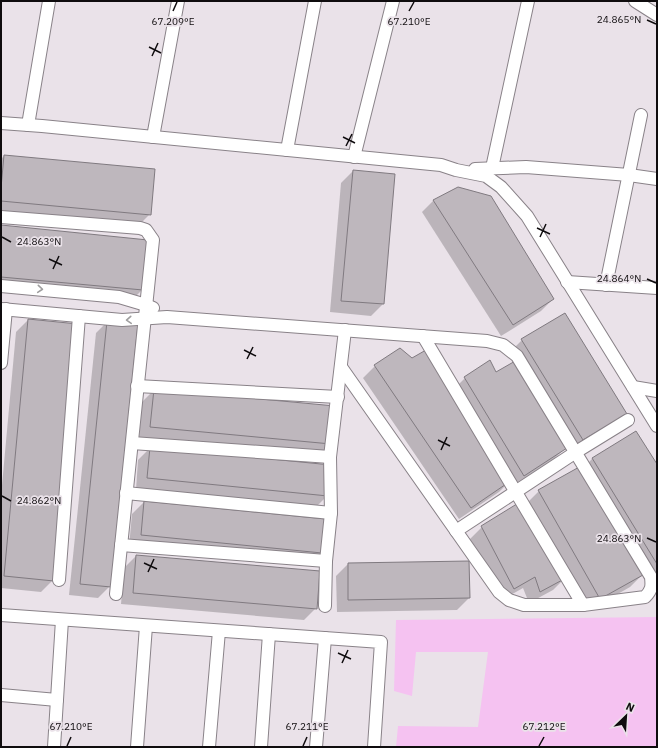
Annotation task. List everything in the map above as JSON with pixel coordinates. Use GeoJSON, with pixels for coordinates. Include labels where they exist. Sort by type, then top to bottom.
{"type":"FeatureCollection","features":[{"type":"Feature","properties":{"kind":"street"},"geometry":{"type":"LineString","coordinates":[[28,125],[50,1]]}},
{"type":"Feature","properties":{"kind":"street"},"geometry":{"type":"LineString","coordinates":[[153,137],[178,1]]}},
{"type":"Feature","properties":{"kind":"street"},"geometry":{"type":"LineString","coordinates":[[287,150],[316,1]]}},
{"type":"Feature","properties":{"kind":"street"},"geometry":{"type":"LineString","coordinates":[[354,157],[393,1]]}},
{"type":"Feature","properties":{"kind":"street"},"geometry":{"type":"LineString","coordinates":[[492,168],[528,1]]}},
{"type":"Feature","properties":{"kind":"street"},"geometry":{"type":"LineString","coordinates":[[635,1],[657,15]]}},
{"type":"Feature","properties":{"kind":"street"},"geometry":{"type":"LineString","coordinates":[[606,285],[641,116]]}},
{"type":"Feature","properties":{"kind":"street"},"geometry":{"type":"LineString","coordinates":[[1,123],[441,165],[456,170],[486,176],[501,187],[526,216],[657,426]]}},
{"type":"Feature","properties":{"kind":"street"},"geometry":{"type":"LineString","coordinates":[[456,170],[526,167],[629,175],[657,179]]}},
{"type":"Feature","properties":{"kind":"street"},"geometry":{"type":"LineString","coordinates":[[1,217],[140,228],[146,230],[153,240],[116,594]]}},
{"type":"Feature","properties":{"kind":"street"},"geometry":{"type":"LineString","coordinates":[[567,282],[657,288]]}},
{"type":"Feature","properties":{"kind":"street"},"geometry":{"type":"LineString","coordinates":[[1,286],[119,297],[146,305],[167,317]]}},
{"type":"Feature","properties":{"kind":"street"},"geometry":{"type":"LineString","coordinates":[[1,363],[4,309],[122,320],[167,317],[487,341],[503,345],[517,356],[651,577],[652,584],[650,592],[646,597],[583,605],[524,605],[509,600],[499,592],[341,367]]}},
{"type":"Feature","properties":{"kind":"street"},"geometry":{"type":"LineString","coordinates":[[59,580],[79,316]]}},
{"type":"Feature","properties":{"kind":"street"},"geometry":{"type":"LineString","coordinates":[[325,606],[326,561],[331,513],[330,457],[345,330]]}},
{"type":"Feature","properties":{"kind":"street"},"geometry":{"type":"LineString","coordinates":[[423,336],[583,605]]}},
{"type":"Feature","properties":{"kind":"street"},"geometry":{"type":"LineString","coordinates":[[137,386],[338,397]]}},
{"type":"Feature","properties":{"kind":"street"},"geometry":{"type":"LineString","coordinates":[[633,388],[657,391]]}},
{"type":"Feature","properties":{"kind":"street"},"geometry":{"type":"LineString","coordinates":[[456,531],[576,452],[628,420]]}},
{"type":"Feature","properties":{"kind":"street"},"geometry":{"type":"LineString","coordinates":[[132,443],[330,457]]}},
{"type":"Feature","properties":{"kind":"street"},"geometry":{"type":"LineString","coordinates":[[126,493],[331,513]]}},
{"type":"Feature","properties":{"kind":"street"},"geometry":{"type":"LineString","coordinates":[[121,545],[326,561]]}},
{"type":"Feature","properties":{"kind":"street"},"geometry":{"type":"LineString","coordinates":[[1,615],[381,642],[374,747]]}},
{"type":"Feature","properties":{"kind":"street"},"geometry":{"type":"LineString","coordinates":[[54,747],[62,620]]}},
{"type":"Feature","properties":{"kind":"street"},"geometry":{"type":"LineString","coordinates":[[137,747],[146,626]]}},
{"type":"Feature","properties":{"kind":"street"},"geometry":{"type":"LineString","coordinates":[[209,747],[219,631]]}},
{"type":"Feature","properties":{"kind":"street"},"geometry":{"type":"LineString","coordinates":[[261,747],[269,634]]}},
{"type":"Feature","properties":{"kind":"street"},"geometry":{"type":"LineString","coordinates":[[316,747],[325,638]]}},
{"type":"Feature","properties":{"kind":"street"},"geometry":{"type":"LineString","coordinates":[[1,695],[57,700]]}},
{"type":"Feature","properties":{"kind":"shaded area"},"geometry":{"type":"Polygon","coordinates":[[[657,617],[657,747],[396,747],[398,726],[478,727],[488,652],[416,652],[412,696],[394,691],[396,620],[657,617]]]}},
{"type":"Feature","properties":{"kind":"building"},"geometry":{"type":"Polygon","coordinates":[[[4,155],[155,169],[151,215],[1,201],[4,155]]]}},
{"type":"Feature","properties":{"kind":"building"},"geometry":{"type":"Polygon","coordinates":[[[353,170],[395,174],[384,304],[341,301],[353,170]]]}},
{"type":"Feature","properties":{"kind":"building"},"geometry":{"type":"Polygon","coordinates":[[[458,187],[491,196],[554,299],[513,325],[433,200],[458,187]]]}},
{"type":"Feature","properties":{"kind":"building"},"geometry":{"type":"Polygon","coordinates":[[[1,225],[148,240],[143,290],[1,277],[1,225]]]}},
{"type":"Feature","properties":{"kind":"building"},"geometry":{"type":"Polygon","coordinates":[[[565,313],[627,414],[583,440],[521,339],[565,313]]]}},
{"type":"Feature","properties":{"kind":"building"},"geometry":{"type":"Polygon","coordinates":[[[28,319],[78,324],[54,581],[4,576],[28,319]]]}},
{"type":"Feature","properties":{"kind":"building"},"geometry":{"type":"Polygon","coordinates":[[[107,321],[138,324],[111,587],[80,584],[107,321]]]}},
{"type":"Feature","properties":{"kind":"building"},"geometry":{"type":"Polygon","coordinates":[[[400,348],[412,358],[426,350],[512,480],[471,508],[374,365],[400,348]]]}},
{"type":"Feature","properties":{"kind":"building"},"geometry":{"type":"Polygon","coordinates":[[[490,360],[496,372],[517,360],[567,448],[524,476],[464,377],[490,360]]]}},
{"type":"Feature","properties":{"kind":"building"},"geometry":{"type":"Polygon","coordinates":[[[154,389],[335,406],[331,444],[150,427],[154,389]]]}},
{"type":"Feature","properties":{"kind":"building"},"geometry":{"type":"Polygon","coordinates":[[[636,431],[657,464],[657,564],[592,458],[636,431]]]}},
{"type":"Feature","properties":{"kind":"building"},"geometry":{"type":"Polygon","coordinates":[[[150,447],[331,465],[328,496],[147,478],[150,447]]]}},
{"type":"Feature","properties":{"kind":"building"},"geometry":{"type":"Polygon","coordinates":[[[581,466],[643,575],[600,599],[538,490],[581,466]]]}},
{"type":"Feature","properties":{"kind":"building"},"geometry":{"type":"Polygon","coordinates":[[[144,501],[326,519],[322,553],[141,535],[144,501]]]}},
{"type":"Feature","properties":{"kind":"building"},"geometry":{"type":"Polygon","coordinates":[[[520,502],[566,578],[540,592],[535,577],[514,589],[481,526],[520,502]]]}},
{"type":"Feature","properties":{"kind":"building"},"geometry":{"type":"Polygon","coordinates":[[[136,555],[320,571],[317,609],[133,593],[136,555]]]}},
{"type":"Feature","properties":{"kind":"building"},"geometry":{"type":"Polygon","coordinates":[[[469,561],[470,598],[348,600],[348,563],[469,561]]]}}]}
